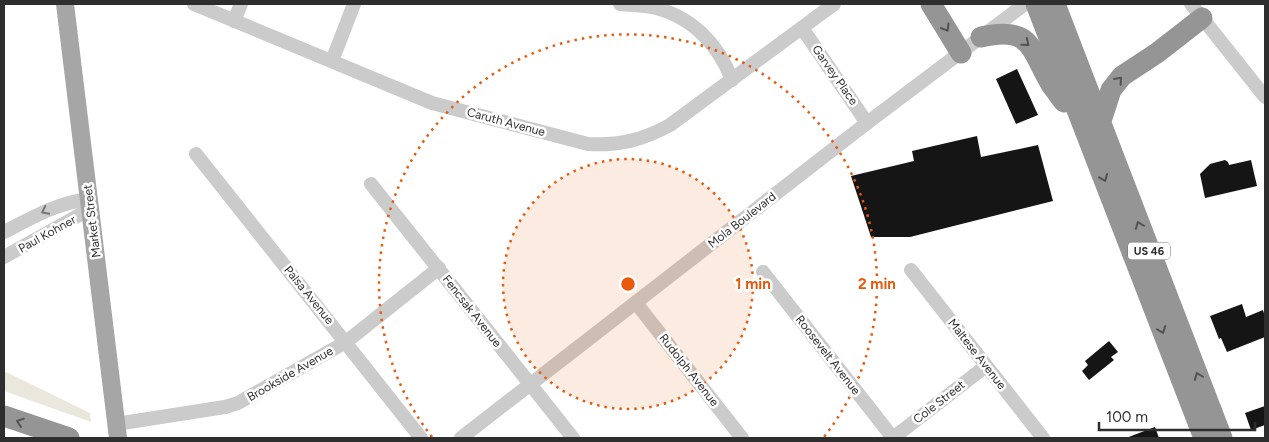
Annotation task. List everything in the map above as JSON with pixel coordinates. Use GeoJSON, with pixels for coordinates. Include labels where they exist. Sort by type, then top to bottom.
{"type":"FeatureCollection","features":[{"type":"Feature","properties":{"kind":"highway"},"geometry":{"type":"LineString","coordinates":[[931,4],[961,53]]}},
{"type":"Feature","properties":{"kind":"highway","name":"US 46"},"geometry":{"type":"LineString","coordinates":[[1036,4],[1093,128],[1222,438]]}},
{"type":"Feature","properties":{"kind":"highway","name":"US 46"},"geometry":{"type":"LineString","coordinates":[[1055,4],[1093,128],[1204,438]]}},
{"type":"Feature","properties":{"kind":"highway"},"geometry":{"type":"LineString","coordinates":[[981,37],[998,33],[1018,36],[1032,46],[1052,86],[1093,128],[1111,90],[1122,76],[1157,53],[1197,11]]}},
{"type":"Feature","properties":{"kind":"highway"},"geometry":{"type":"LineString","coordinates":[[4,416],[69,438]]}},
{"type":"Feature","properties":{"kind":"main road","name":"Market Street"},"geometry":{"type":"LineString","coordinates":[[65,4],[117,431]]}},
{"type":"Feature","properties":{"kind":"street","name":"Caruth Avenue"},"geometry":{"type":"LineString","coordinates":[[194,4],[432,102],[588,144],[604,145],[640,140],[670,125],[834,4]]}},
{"type":"Feature","properties":{"kind":"street"},"geometry":{"type":"LineString","coordinates":[[234,20],[241,4]]}},
{"type":"Feature","properties":{"kind":"street"},"geometry":{"type":"LineString","coordinates":[[332,61],[354,4]]}},
{"type":"Feature","properties":{"kind":"street"},"geometry":{"type":"LineString","coordinates":[[620,4],[650,7],[666,11],[683,19],[710,41],[719,53],[732,80]]}},
{"type":"Feature","properties":{"kind":"street","name":"Mola Boulevard"},"geometry":{"type":"LineString","coordinates":[[461,438],[867,123],[1025,4]]}},
{"type":"Feature","properties":{"kind":"street"},"geometry":{"type":"LineString","coordinates":[[1197,11],[1265,97]]}},
{"type":"Feature","properties":{"kind":"street","name":"Garvey Place"},"geometry":{"type":"LineString","coordinates":[[802,28],[867,123]]}},
{"type":"Feature","properties":{"kind":"street","name":"Palsa Avenue"},"geometry":{"type":"LineString","coordinates":[[196,154],[421,438]]}},
{"type":"Feature","properties":{"kind":"street","name":"Fencsak Avenue"},"geometry":{"type":"LineString","coordinates":[[371,184],[573,438]]}},
{"type":"Feature","properties":{"kind":"street","name":"Paul Kohner"},"geometry":{"type":"LineString","coordinates":[[4,232],[54,206],[72,201],[90,204]]}},
{"type":"Feature","properties":{"kind":"street","name":"Paul Kohner"},"geometry":{"type":"LineString","coordinates":[[4,257],[90,204]]}},
{"type":"Feature","properties":{"kind":"street","name":"Brookside Avenue"},"geometry":{"type":"LineString","coordinates":[[117,431],[238,403],[346,342],[438,268]]}},
{"type":"Feature","properties":{"kind":"street","name":"Maltese Avenue"},"geometry":{"type":"LineString","coordinates":[[911,270],[1043,438]]}},
{"type":"Feature","properties":{"kind":"street","name":"Roosevelt Avenue"},"geometry":{"type":"LineString","coordinates":[[763,272],[893,438]]}},
{"type":"Feature","properties":{"kind":"street","name":"Rudolph Avenue"},"geometry":{"type":"LineString","coordinates":[[636,303],[742,438]]}},
{"type":"Feature","properties":{"kind":"street","name":"Cole Street"},"geometry":{"type":"LineString","coordinates":[[893,438],[986,366]]}},
{"type":"Feature","properties":{"kind":"shaded area"},"geometry":{"type":"Polygon","coordinates":[[[4,371],[90,413],[91,422],[4,391],[4,371]]]}},
{"type":"Feature","properties":{"kind":"building"},"geometry":{"type":"Polygon","coordinates":[[[1017,69],[1038,115],[1016,124],[996,79],[1017,69]]]}},
{"type":"Feature","properties":{"kind":"building"},"geometry":{"type":"Polygon","coordinates":[[[977,136],[981,157],[1038,145],[1053,201],[910,237],[871,237],[851,176],[914,161],[912,151],[977,136]]]}},
{"type":"Feature","properties":{"kind":"building"},"geometry":{"type":"Polygon","coordinates":[[[1225,160],[1229,165],[1251,160],[1257,186],[1205,198],[1200,174],[1210,164],[1225,160]]]}},
{"type":"Feature","properties":{"kind":"building"},"geometry":{"type":"Polygon","coordinates":[[[1242,304],[1246,317],[1263,310],[1265,337],[1227,352],[1221,338],[1219,339],[1210,316],[1242,304]]]}},
{"type":"Feature","properties":{"kind":"building"},"geometry":{"type":"Polygon","coordinates":[[[1109,341],[1118,352],[1111,357],[1114,360],[1089,380],[1082,371],[1088,365],[1085,361],[1109,341]]]}},
{"type":"Feature","properties":{"kind":"building"},"geometry":{"type":"Polygon","coordinates":[[[1265,406],[1265,425],[1251,430],[1245,413],[1265,406]]]}},
{"type":"Feature","properties":{"kind":"building"},"geometry":{"type":"Polygon","coordinates":[[[1155,427],[1159,438],[1126,438],[1155,427]]]}}]}
